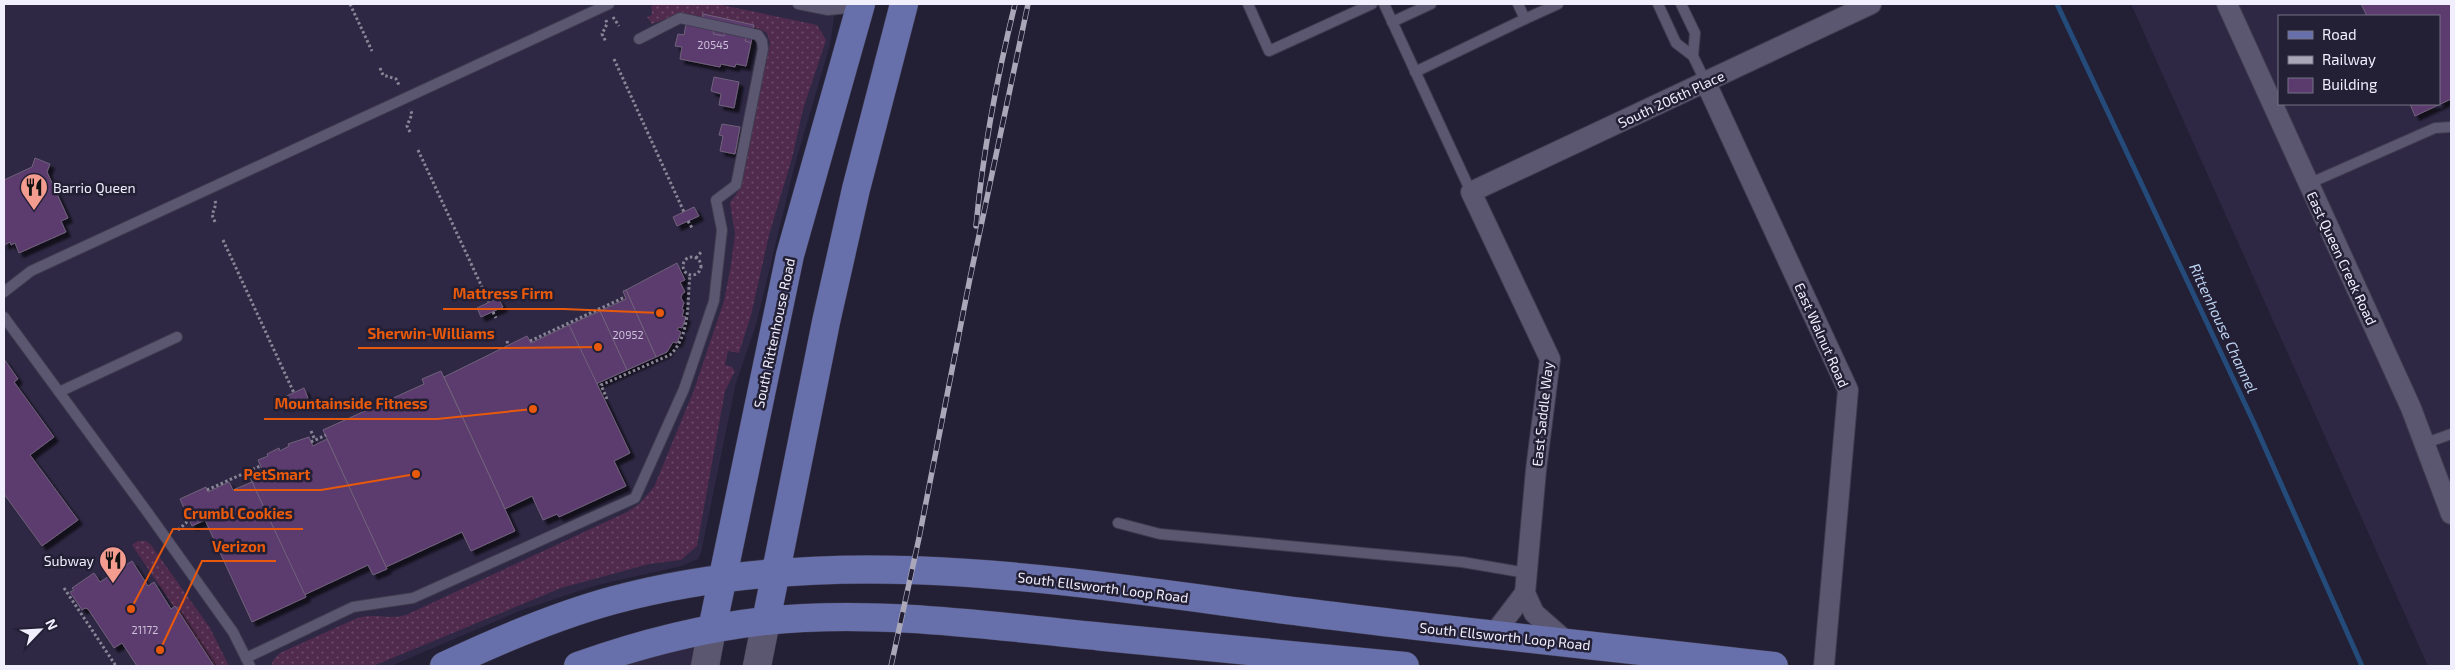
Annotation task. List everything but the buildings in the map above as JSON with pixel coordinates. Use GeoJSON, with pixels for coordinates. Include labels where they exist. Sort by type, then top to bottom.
{"type":"FeatureCollection","features":[{"type":"Feature","properties":{"kind":"main road"},"geometry":{"type":"LineString","coordinates":[[756,666],[826,322],[856,189],[903,11],[860,5]]}},
{"type":"Feature","properties":{"kind":"main road","name":"South Rittenhouse Road"},"geometry":{"type":"LineString","coordinates":[[705,666],[790,255],[860,5]]}},
{"type":"Feature","properties":{"kind":"main road","name":"South Ellsworth Loop Road"},"geometry":{"type":"LineString","coordinates":[[444,666],[510,636],[576,611],[636,595],[724,578],[853,569],[925,569],[972,572],[1493,635],[1774,666]]}},
{"type":"Feature","properties":{"kind":"main road"},"geometry":{"type":"LineString","coordinates":[[578,666],[637,647],[712,629],[766,621],[838,618],[966,623],[1405,666]]}},
{"type":"Feature","properties":{"kind":"street","name":"South 206th Place"},"geometry":{"type":"LineString","coordinates":[[1470,192],[1871,4]]}},
{"type":"Feature","properties":{"kind":"street","name":"East Queen Creek Road"},"geometry":{"type":"LineString","coordinates":[[2228,4],[2426,443],[2451,514]]}},
{"type":"Feature","properties":{"kind":"street","name":"East Walnut Road"},"geometry":{"type":"LineString","coordinates":[[1706,83],[1848,390],[1824,666]]}},
{"type":"Feature","properties":{"kind":"street","name":"East Saddle Way"},"geometry":{"type":"LineString","coordinates":[[1470,192],[1550,359],[1536,470],[1525,593]]}},
{"type":"Feature","properties":{"kind":"street"},"geometry":{"type":"LineString","coordinates":[[1493,635],[1525,593],[1534,613],[1567,642]]}},
{"type":"Feature","properties":{"kind":"lane"},"geometry":{"type":"LineString","coordinates":[[4,292],[31,271],[609,4]]}},
{"type":"Feature","properties":{"kind":"lane"},"geometry":{"type":"LineString","coordinates":[[798,4],[828,10],[860,5]]}},
{"type":"Feature","properties":{"kind":"lane"},"geometry":{"type":"LineString","coordinates":[[1248,4],[1269,51],[1372,4]]}},
{"type":"Feature","properties":{"kind":"lane"},"geometry":{"type":"LineString","coordinates":[[1384,4],[1470,192]]}},
{"type":"Feature","properties":{"kind":"lane"},"geometry":{"type":"LineString","coordinates":[[1392,22],[1431,4]]}},
{"type":"Feature","properties":{"kind":"lane"},"geometry":{"type":"LineString","coordinates":[[1518,4],[1525,19]]}},
{"type":"Feature","properties":{"kind":"lane"},"geometry":{"type":"LineString","coordinates":[[1415,72],[1558,4]]}},
{"type":"Feature","properties":{"kind":"lane"},"geometry":{"type":"LineString","coordinates":[[1658,4],[1676,43],[1693,56],[1706,83]]}},
{"type":"Feature","properties":{"kind":"lane"},"geometry":{"type":"LineString","coordinates":[[1681,4],[1695,33],[1693,56]]}},
{"type":"Feature","properties":{"kind":"lane"},"geometry":{"type":"LineString","coordinates":[[4,317],[233,632],[248,662],[353,608],[413,598],[635,498],[684,389],[714,301],[722,230],[716,200],[736,185],[763,49],[762,41],[758,35],[680,18],[639,39]]}},
{"type":"Feature","properties":{"kind":"lane"},"geometry":{"type":"LineString","coordinates":[[2308,184],[2435,128],[2451,127]]}},
{"type":"Feature","properties":{"kind":"lane"},"geometry":{"type":"LineString","coordinates":[[59,392],[178,336]]}},
{"type":"Feature","properties":{"kind":"lane"},"geometry":{"type":"LineString","coordinates":[[2426,443],[2451,434]]}},
{"type":"Feature","properties":{"kind":"lane"},"geometry":{"type":"LineString","coordinates":[[1118,523],[1160,534],[1462,562],[1527,573]]}},
{"type":"Feature","properties":{"kind":"path"},"geometry":{"type":"LineString","coordinates":[[350,4],[372,50]]}},
{"type":"Feature","properties":{"kind":"path"},"geometry":{"type":"LineString","coordinates":[[606,42],[602,34],[607,24],[605,18],[613,17],[619,26]]}},
{"type":"Feature","properties":{"kind":"path"},"geometry":{"type":"LineString","coordinates":[[614,59],[684,212]]}},
{"type":"Feature","properties":{"kind":"path"},"geometry":{"type":"LineString","coordinates":[[380,68],[383,75],[396,79],[399,85]]}},
{"type":"Feature","properties":{"kind":"path"},"geometry":{"type":"LineString","coordinates":[[410,109],[412,114],[407,126],[410,132]]}},
{"type":"Feature","properties":{"kind":"path"},"geometry":{"type":"LineString","coordinates":[[418,150],[489,302]]}},
{"type":"Feature","properties":{"kind":"path"},"geometry":{"type":"LineString","coordinates":[[215,200],[216,204],[212,215],[215,222]]}},
{"type":"Feature","properties":{"kind":"path"},"geometry":{"type":"LineString","coordinates":[[688,221],[692,228]]}},
{"type":"Feature","properties":{"kind":"path"},"geometry":{"type":"LineString","coordinates":[[223,240],[294,393]]}},
{"type":"Feature","properties":{"kind":"path"},"geometry":{"type":"LineString","coordinates":[[696,258],[702,251]]}},
{"type":"Feature","properties":{"kind":"path"},"geometry":{"type":"LineString","coordinates":[[696,258],[700,263],[700,269],[696,274],[690,275],[682,270],[682,264],[686,259],[696,258]]}},
{"type":"Feature","properties":{"kind":"path"},"geometry":{"type":"LineString","coordinates":[[607,399],[601,386],[670,355],[676,349],[687,322],[690,275]]}},
{"type":"Feature","properties":{"kind":"path"},"geometry":{"type":"LineString","coordinates":[[530,341],[625,296]]}},
{"type":"Feature","properties":{"kind":"path"},"geometry":{"type":"LineString","coordinates":[[494,312],[496,318]]}},
{"type":"Feature","properties":{"kind":"path"},"geometry":{"type":"LineString","coordinates":[[298,402],[301,408]]}},
{"type":"Feature","properties":{"kind":"path"},"geometry":{"type":"LineString","coordinates":[[311,431],[313,441],[326,435]]}},
{"type":"Feature","properties":{"kind":"path"},"geometry":{"type":"LineString","coordinates":[[207,490],[260,466]]}},
{"type":"Feature","properties":{"kind":"path"},"geometry":{"type":"LineString","coordinates":[[178,530],[186,523],[188,517]]}},
{"type":"Feature","properties":{"kind":"path"},"geometry":{"type":"LineString","coordinates":[[64,588],[116,666]]}},
{"type":"Feature","properties":{"kind":"shaded area"},"geometry":{"type":"Polygon","coordinates":[[[4,4],[836,4],[830,45],[794,168],[756,325],[736,383],[701,553],[698,559],[682,566],[597,585],[522,610],[391,666],[4,666],[4,4]]]}},
{"type":"Feature","properties":{"kind":"shaded area"},"geometry":{"type":"Polygon","coordinates":[[[656,4],[717,4],[817,25],[826,40],[803,109],[792,158],[769,235],[751,315],[739,353],[728,351],[725,365],[732,367],[735,371],[725,391],[697,546],[681,560],[649,564],[561,588],[373,666],[271,666],[274,659],[280,653],[355,619],[368,616],[393,617],[406,615],[627,512],[639,504],[654,487],[694,390],[724,301],[735,234],[730,203],[739,190],[770,43],[767,33],[762,30],[681,13],[652,24],[647,17],[652,15],[651,6],[656,4]]]}},
{"type":"Feature","properties":{"kind":"shaded area"},"geometry":{"type":"Polygon","coordinates":[[[2131,4],[2451,4],[2451,666],[2428,666],[2131,4]]]}},
{"type":"Feature","properties":{"kind":"shaded area"},"geometry":{"type":"Polygon","coordinates":[[[138,541],[146,541],[151,545],[210,628],[229,666],[214,666],[132,545],[138,541]]]}},
{"type":"Feature","properties":{"kind":"shaded area"},"geometry":{"type":"Polygon","coordinates":[[[712,629],[705,666],[578,666],[712,629]]]}},
{"type":"Feature","properties":{"kind":"waterway","name":"Rittenhouse Channel"},"geometry":{"type":"LineString","coordinates":[[2057,4],[2254,423],[2362,666]]}},
{"type":"Feature","properties":{"kind":"railway"},"geometry":{"type":"LineString","coordinates":[[976,226],[991,114],[1015,4]]}},
{"type":"Feature","properties":{"kind":"railway"},"geometry":{"type":"LineString","coordinates":[[891,666],[1028,4]]}},
{"type":"Feature","properties":{"kind":"place","name":"Barrio Queen"},"geometry":{"type":"Point","coordinates":[34,211]}},
{"type":"Feature","properties":{"kind":"place","name":"Mattress Firm"},"geometry":{"type":"Point","coordinates":[660,313]}},
{"type":"Feature","properties":{"kind":"place","name":"Sherwin-Williams"},"geometry":{"type":"Point","coordinates":[598,347]}},
{"type":"Feature","properties":{"kind":"place","name":"Mountainside Fitness"},"geometry":{"type":"Point","coordinates":[533,409]}},
{"type":"Feature","properties":{"kind":"place","name":"PetSmart"},"geometry":{"type":"Point","coordinates":[416,474]}},
{"type":"Feature","properties":{"kind":"place","name":"Subway"},"geometry":{"type":"Point","coordinates":[113,584]}},
{"type":"Feature","properties":{"kind":"place","name":"Crumbl Cookies"},"geometry":{"type":"Point","coordinates":[131,609]}},
{"type":"Feature","properties":{"kind":"place","name":"Verizon"},"geometry":{"type":"Point","coordinates":[160,650]}}]}
